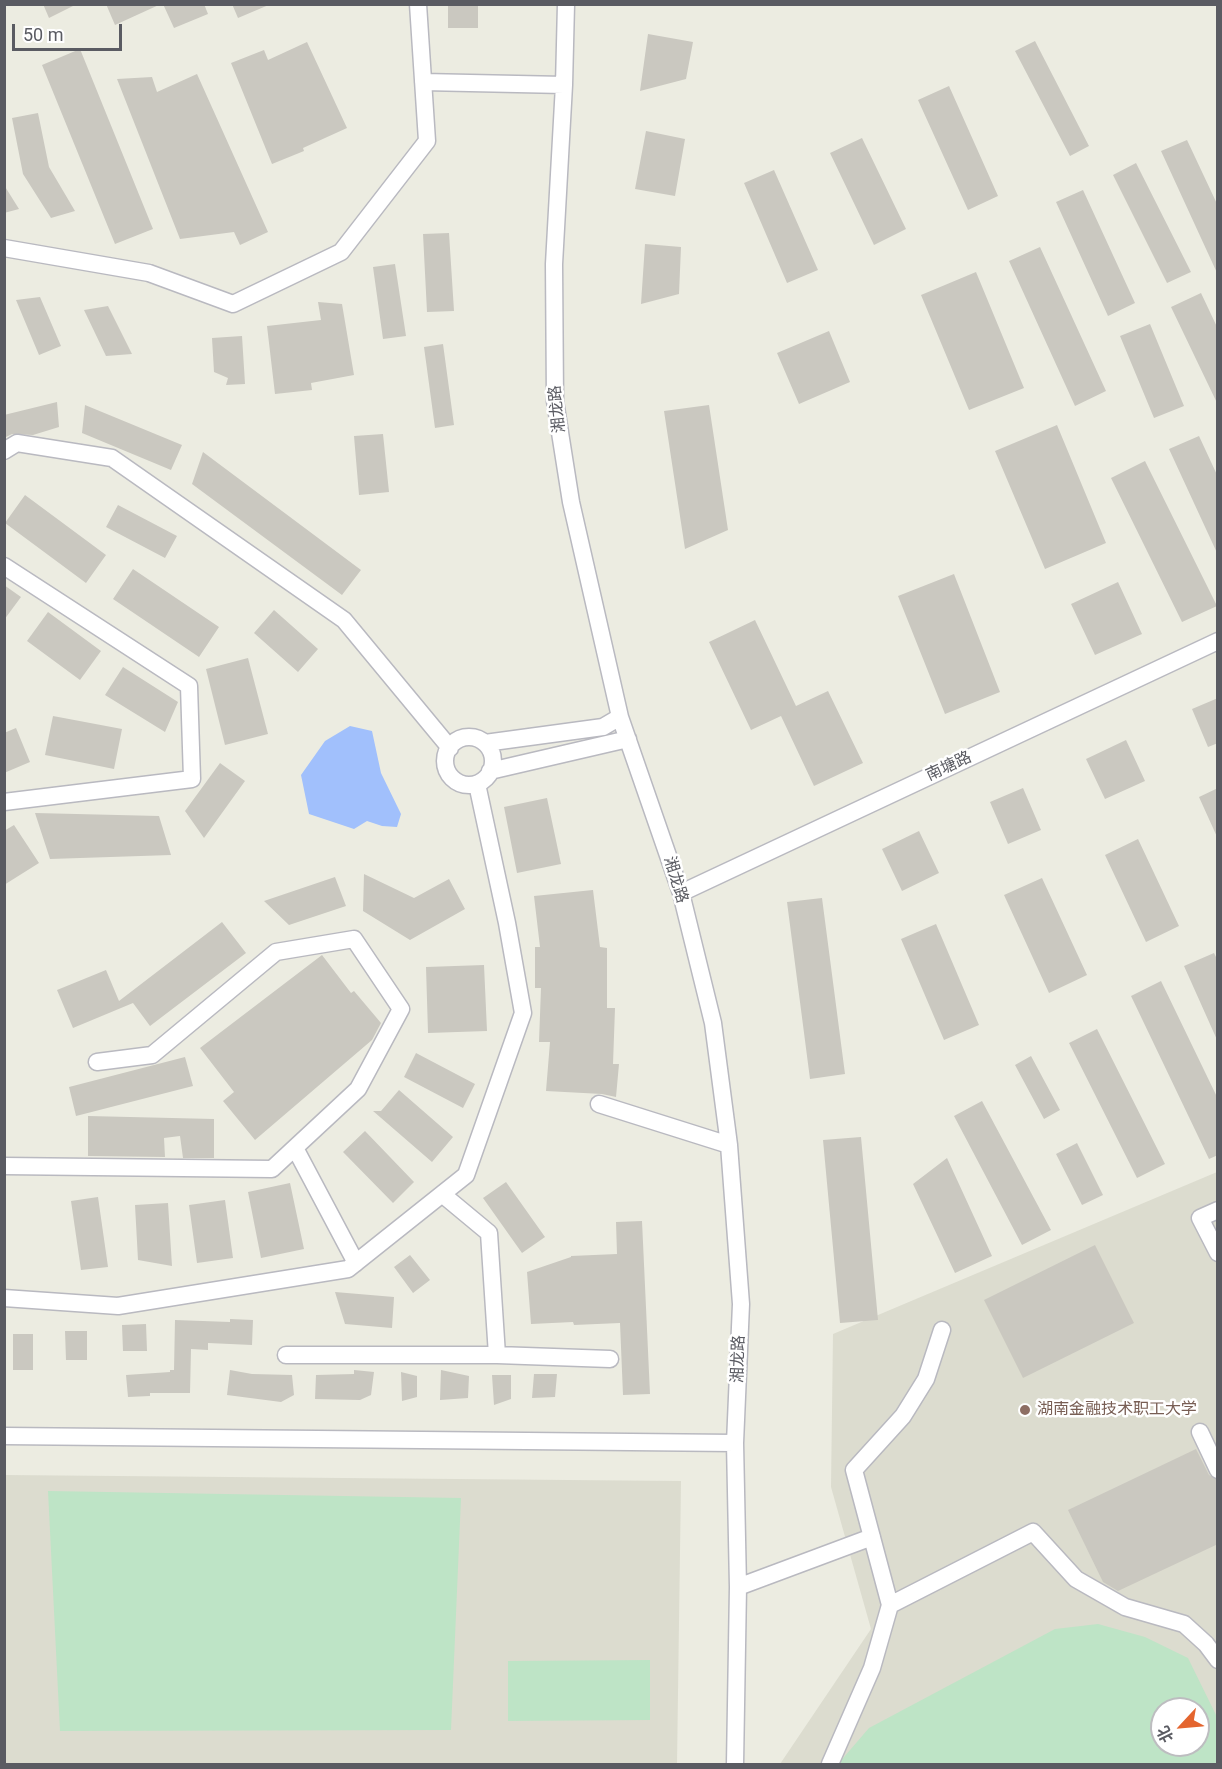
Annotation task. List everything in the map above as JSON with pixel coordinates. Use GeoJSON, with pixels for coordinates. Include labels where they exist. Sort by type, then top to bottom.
{"type":"FeatureCollection","features":[{"type":"Feature","properties":{"kind":"street"},"geometry":{"type":"LineString","coordinates":[[4,248],[149,273],[233,304],[341,252],[427,141],[418,4]]}},
{"type":"Feature","properties":{"kind":"street","name":"湘龙路"},"geometry":{"type":"LineString","coordinates":[[566,4],[554,264],[555,401],[571,502],[620,717],[681,893],[713,1023],[729,1145],[741,1305],[735,1443],[738,1587],[735,1764]]}},
{"type":"Feature","properties":{"kind":"street"},"geometry":{"type":"LineString","coordinates":[[423,82],[564,85]]}},
{"type":"Feature","properties":{"kind":"street"},"geometry":{"type":"LineString","coordinates":[[4,451],[17,443],[112,458],[344,620],[450,748]]}},
{"type":"Feature","properties":{"kind":"street"},"geometry":{"type":"LineString","coordinates":[[4,566],[189,686],[192,779],[4,802]]}},
{"type":"Feature","properties":{"kind":"street","name":"南塘路"},"geometry":{"type":"LineString","coordinates":[[681,893],[1218,641]]}},
{"type":"Feature","properties":{"kind":"street"},"geometry":{"type":"LineString","coordinates":[[484,743],[603,727],[620,717]]}},
{"type":"Feature","properties":{"kind":"street"},"geometry":{"type":"LineString","coordinates":[[467,737],[484,743],[492,754],[493,761],[490,771],[477,784],[462,784],[450,774],[446,767],[450,748],[459,740],[467,737]]}},
{"type":"Feature","properties":{"kind":"street"},"geometry":{"type":"LineString","coordinates":[[490,771],[628,739]]}},
{"type":"Feature","properties":{"kind":"street"},"geometry":{"type":"LineString","coordinates":[[4,1298],[118,1306],[348,1269],[466,1175],[523,1013],[507,923],[477,784]]}},
{"type":"Feature","properties":{"kind":"street"},"geometry":{"type":"LineString","coordinates":[[4,1166],[272,1169],[358,1089],[400,1009],[354,939],[276,952],[152,1055],[97,1062]]}},
{"type":"Feature","properties":{"kind":"street"},"geometry":{"type":"LineString","coordinates":[[599,1104],[729,1145]]}},
{"type":"Feature","properties":{"kind":"street"},"geometry":{"type":"LineString","coordinates":[[295,1148],[356,1263]]}},
{"type":"Feature","properties":{"kind":"street"},"geometry":{"type":"LineString","coordinates":[[442,1194],[489,1233],[497,1355]]}},
{"type":"Feature","properties":{"kind":"street"},"geometry":{"type":"LineString","coordinates":[[1218,1210],[1200,1218],[1218,1253]]}},
{"type":"Feature","properties":{"kind":"street"},"geometry":{"type":"LineString","coordinates":[[830,1764],[872,1668],[890,1605],[854,1470],[909,1407],[926,1379],[942,1330]]}},
{"type":"Feature","properties":{"kind":"street"},"geometry":{"type":"LineString","coordinates":[[286,1355],[497,1355],[610,1359]]}},
{"type":"Feature","properties":{"kind":"street"},"geometry":{"type":"LineString","coordinates":[[1200,1432],[1218,1470]]}},
{"type":"Feature","properties":{"kind":"street"},"geometry":{"type":"LineString","coordinates":[[4,1436],[735,1443]]}},
{"type":"Feature","properties":{"kind":"street"},"geometry":{"type":"LineString","coordinates":[[890,1605],[1033,1532],[1076,1579],[1125,1607],[1184,1624],[1212,1641],[1218,1660]]}},
{"type":"Feature","properties":{"kind":"street"},"geometry":{"type":"LineString","coordinates":[[738,1587],[872,1537]]}},
{"type":"Feature","properties":{"kind":"shaded area","name":"湖南金融技术职工大学"},"geometry":{"type":"Polygon","coordinates":[[[1217,1172],[1217,1764],[780,1764],[871,1629],[831,1487],[833,1334],[1217,1172]]]}},
{"type":"Feature","properties":{"kind":"shaded area"},"geometry":{"type":"Polygon","coordinates":[[[5,1475],[681,1481],[677,1764],[5,1764],[5,1475]]]}},
{"type":"Feature","properties":{"kind":"green space"},"geometry":{"type":"Polygon","coordinates":[[[48,1491],[461,1498],[451,1730],[60,1731],[48,1491]]]}},
{"type":"Feature","properties":{"kind":"green space"},"geometry":{"type":"Polygon","coordinates":[[[1098,1624],[1145,1637],[1188,1658],[1207,1697],[1150,1697],[1150,1757],[1210,1757],[1210,1703],[1217,1717],[1217,1764],[838,1764],[869,1728],[1055,1629],[1098,1624]]]}},
{"type":"Feature","properties":{"kind":"green space"},"geometry":{"type":"Polygon","coordinates":[[[650,1660],[650,1720],[508,1721],[508,1661],[650,1660]]]}},
{"type":"Feature","properties":{"kind":"water"},"geometry":{"type":"Polygon","coordinates":[[[350,726],[372,731],[381,773],[401,814],[397,827],[382,826],[367,821],[354,829],[309,814],[301,775],[325,741],[350,726]]]}},
{"type":"Feature","properties":{"kind":"building"},"geometry":{"type":"Polygon","coordinates":[[[43,4],[77,4],[49,18],[43,4]]]}},
{"type":"Feature","properties":{"kind":"building"},"geometry":{"type":"Polygon","coordinates":[[[106,4],[161,4],[115,25],[106,4]]]}},
{"type":"Feature","properties":{"kind":"building"},"geometry":{"type":"Polygon","coordinates":[[[163,4],[204,4],[208,14],[174,28],[163,4]]]}},
{"type":"Feature","properties":{"kind":"building"},"geometry":{"type":"Polygon","coordinates":[[[232,4],[271,4],[238,18],[232,4]]]}},
{"type":"Feature","properties":{"kind":"building"},"geometry":{"type":"Polygon","coordinates":[[[448,4],[478,4],[478,28],[448,28],[448,4]]]}},
{"type":"Feature","properties":{"kind":"building"},"geometry":{"type":"Polygon","coordinates":[[[648,34],[693,42],[686,79],[640,91],[648,34]]]}},
{"type":"Feature","properties":{"kind":"building"},"geometry":{"type":"Polygon","coordinates":[[[1035,41],[1089,146],[1070,156],[1015,51],[1035,41]]]}},
{"type":"Feature","properties":{"kind":"building"},"geometry":{"type":"Polygon","coordinates":[[[307,42],[347,128],[303,148],[304,151],[272,164],[231,63],[264,50],[268,60],[307,42]]]}},
{"type":"Feature","properties":{"kind":"building"},"geometry":{"type":"Polygon","coordinates":[[[80,49],[153,229],[115,244],[42,65],[80,49]]]}},
{"type":"Feature","properties":{"kind":"building"},"geometry":{"type":"Polygon","coordinates":[[[197,74],[268,232],[240,245],[234,232],[180,239],[117,79],[152,77],[157,92],[197,74]]]}},
{"type":"Feature","properties":{"kind":"building"},"geometry":{"type":"Polygon","coordinates":[[[949,86],[998,196],[968,210],[918,100],[949,86]]]}},
{"type":"Feature","properties":{"kind":"building"},"geometry":{"type":"Polygon","coordinates":[[[38,113],[49,167],[75,211],[51,218],[23,174],[12,118],[38,113]]]}},
{"type":"Feature","properties":{"kind":"building"},"geometry":{"type":"Polygon","coordinates":[[[646,131],[685,139],[675,196],[635,189],[646,131]]]}},
{"type":"Feature","properties":{"kind":"building"},"geometry":{"type":"Polygon","coordinates":[[[862,138],[906,229],[874,245],[830,153],[862,138]]]}},
{"type":"Feature","properties":{"kind":"building"},"geometry":{"type":"Polygon","coordinates":[[[1187,140],[1218,206],[1218,275],[1161,151],[1187,140]]]}},
{"type":"Feature","properties":{"kind":"building"},"geometry":{"type":"Polygon","coordinates":[[[1136,163],[1191,272],[1167,283],[1113,175],[1136,163]]]}},
{"type":"Feature","properties":{"kind":"building"},"geometry":{"type":"Polygon","coordinates":[[[774,170],[818,270],[787,283],[744,183],[774,170]]]}},
{"type":"Feature","properties":{"kind":"building"},"geometry":{"type":"Polygon","coordinates":[[[4,185],[19,209],[4,213],[4,185]]]}},
{"type":"Feature","properties":{"kind":"building"},"geometry":{"type":"Polygon","coordinates":[[[1083,190],[1135,303],[1108,316],[1056,202],[1083,190]]]}},
{"type":"Feature","properties":{"kind":"building"},"geometry":{"type":"Polygon","coordinates":[[[449,233],[454,311],[427,312],[423,234],[449,233]]]}},
{"type":"Feature","properties":{"kind":"building"},"geometry":{"type":"Polygon","coordinates":[[[645,244],[681,247],[679,294],[641,304],[645,244]]]}},
{"type":"Feature","properties":{"kind":"building"},"geometry":{"type":"Polygon","coordinates":[[[1040,247],[1106,391],[1075,406],[1009,261],[1040,247]]]}},
{"type":"Feature","properties":{"kind":"building"},"geometry":{"type":"Polygon","coordinates":[[[395,264],[406,336],[383,339],[373,267],[395,264]]]}},
{"type":"Feature","properties":{"kind":"building"},"geometry":{"type":"Polygon","coordinates":[[[976,272],[1024,388],[969,410],[921,295],[976,272]]]}},
{"type":"Feature","properties":{"kind":"building"},"geometry":{"type":"Polygon","coordinates":[[[1201,293],[1218,329],[1218,405],[1171,307],[1201,293]]]}},
{"type":"Feature","properties":{"kind":"building"},"geometry":{"type":"Polygon","coordinates":[[[40,297],[61,346],[39,355],[16,300],[40,297]]]}},
{"type":"Feature","properties":{"kind":"building"},"geometry":{"type":"Polygon","coordinates":[[[318,302],[342,304],[354,375],[311,383],[312,390],[275,394],[267,326],[321,320],[318,302]]]}},
{"type":"Feature","properties":{"kind":"building"},"geometry":{"type":"Polygon","coordinates":[[[108,306],[132,354],[106,356],[84,310],[108,306]]]}},
{"type":"Feature","properties":{"kind":"building"},"geometry":{"type":"Polygon","coordinates":[[[1150,324],[1184,406],[1154,418],[1120,336],[1150,324]]]}},
{"type":"Feature","properties":{"kind":"building"},"geometry":{"type":"Polygon","coordinates":[[[829,331],[850,382],[799,404],[777,353],[829,331]]]}},
{"type":"Feature","properties":{"kind":"building"},"geometry":{"type":"Polygon","coordinates":[[[242,336],[245,384],[226,385],[228,378],[214,372],[212,338],[242,336]]]}},
{"type":"Feature","properties":{"kind":"building"},"geometry":{"type":"Polygon","coordinates":[[[443,344],[454,425],[435,428],[424,347],[443,344]]]}},
{"type":"Feature","properties":{"kind":"building"},"geometry":{"type":"Polygon","coordinates":[[[57,402],[59,427],[33,435],[12,434],[4,438],[4,415],[57,402]]]}},
{"type":"Feature","properties":{"kind":"building"},"geometry":{"type":"Polygon","coordinates":[[[85,405],[182,445],[171,470],[82,433],[85,405]]]}},
{"type":"Feature","properties":{"kind":"building"},"geometry":{"type":"Polygon","coordinates":[[[709,405],[728,530],[685,549],[664,411],[709,405]]]}},
{"type":"Feature","properties":{"kind":"building"},"geometry":{"type":"Polygon","coordinates":[[[1057,425],[1106,543],[1045,569],[995,451],[1057,425]]]}},
{"type":"Feature","properties":{"kind":"building"},"geometry":{"type":"Polygon","coordinates":[[[383,434],[389,492],[359,495],[354,436],[383,434]]]}},
{"type":"Feature","properties":{"kind":"building"},"geometry":{"type":"Polygon","coordinates":[[[1199,436],[1218,477],[1218,555],[1169,449],[1199,436]]]}},
{"type":"Feature","properties":{"kind":"building"},"geometry":{"type":"Polygon","coordinates":[[[203,452],[361,570],[342,595],[192,484],[203,452]]]}},
{"type":"Feature","properties":{"kind":"building"},"geometry":{"type":"Polygon","coordinates":[[[1145,461],[1217,606],[1182,622],[1111,478],[1145,461]]]}},
{"type":"Feature","properties":{"kind":"building"},"geometry":{"type":"Polygon","coordinates":[[[25,495],[106,555],[86,583],[5,523],[25,495]]]}},
{"type":"Feature","properties":{"kind":"building"},"geometry":{"type":"Polygon","coordinates":[[[118,505],[177,536],[165,558],[106,527],[118,505]]]}},
{"type":"Feature","properties":{"kind":"building"},"geometry":{"type":"Polygon","coordinates":[[[133,569],[219,627],[199,657],[113,599],[133,569]]]}},
{"type":"Feature","properties":{"kind":"building"},"geometry":{"type":"Polygon","coordinates":[[[954,574],[1000,692],[945,714],[898,596],[954,574]]]}},
{"type":"Feature","properties":{"kind":"building"},"geometry":{"type":"Polygon","coordinates":[[[1118,582],[1142,634],[1095,655],[1071,604],[1118,582]]]}},
{"type":"Feature","properties":{"kind":"building"},"geometry":{"type":"Polygon","coordinates":[[[4,585],[21,597],[4,620],[4,585]]]}},
{"type":"Feature","properties":{"kind":"building"},"geometry":{"type":"Polygon","coordinates":[[[274,610],[318,649],[298,672],[254,633],[274,610]]]}},
{"type":"Feature","properties":{"kind":"building"},"geometry":{"type":"Polygon","coordinates":[[[48,612],[101,651],[80,680],[27,641],[48,612]]]}},
{"type":"Feature","properties":{"kind":"building"},"geometry":{"type":"Polygon","coordinates":[[[755,620],[796,706],[828,691],[863,763],[814,786],[781,716],[751,730],[709,642],[755,620]]]}},
{"type":"Feature","properties":{"kind":"building"},"geometry":{"type":"Polygon","coordinates":[[[248,658],[268,734],[225,745],[206,669],[248,658]]]}},
{"type":"Feature","properties":{"kind":"building"},"geometry":{"type":"Polygon","coordinates":[[[123,667],[178,702],[165,732],[105,695],[123,667]]]}},
{"type":"Feature","properties":{"kind":"building"},"geometry":{"type":"Polygon","coordinates":[[[1218,698],[1218,743],[1208,747],[1192,709],[1218,698]]]}},
{"type":"Feature","properties":{"kind":"building"},"geometry":{"type":"Polygon","coordinates":[[[53,716],[122,729],[114,769],[45,755],[53,716]]]}},
{"type":"Feature","properties":{"kind":"building"},"geometry":{"type":"Polygon","coordinates":[[[16,728],[30,762],[4,773],[4,733],[16,728]]]}},
{"type":"Feature","properties":{"kind":"building"},"geometry":{"type":"Polygon","coordinates":[[[1126,740],[1145,781],[1105,799],[1086,759],[1126,740]]]}},
{"type":"Feature","properties":{"kind":"building"},"geometry":{"type":"Polygon","coordinates":[[[220,763],[245,781],[204,838],[185,811],[220,763]]]}},
{"type":"Feature","properties":{"kind":"building"},"geometry":{"type":"Polygon","coordinates":[[[1023,788],[1041,830],[1008,844],[990,802],[1023,788]]]}},
{"type":"Feature","properties":{"kind":"building"},"geometry":{"type":"Polygon","coordinates":[[[1218,788],[1218,839],[1199,797],[1218,788]]]}},
{"type":"Feature","properties":{"kind":"building"},"geometry":{"type":"Polygon","coordinates":[[[547,798],[561,864],[517,873],[504,807],[547,798]]]}},
{"type":"Feature","properties":{"kind":"building"},"geometry":{"type":"Polygon","coordinates":[[[35,813],[159,816],[171,855],[50,859],[35,813]]]}},
{"type":"Feature","properties":{"kind":"building"},"geometry":{"type":"Polygon","coordinates":[[[14,825],[39,863],[4,885],[4,831],[14,825]]]}},
{"type":"Feature","properties":{"kind":"building"},"geometry":{"type":"Polygon","coordinates":[[[919,831],[939,873],[902,891],[882,849],[919,831]]]}},
{"type":"Feature","properties":{"kind":"building"},"geometry":{"type":"Polygon","coordinates":[[[1138,839],[1179,926],[1146,942],[1105,855],[1138,839]]]}},
{"type":"Feature","properties":{"kind":"building"},"geometry":{"type":"Polygon","coordinates":[[[364,874],[414,898],[449,879],[465,909],[410,940],[363,911],[364,874]]]}},
{"type":"Feature","properties":{"kind":"building"},"geometry":{"type":"Polygon","coordinates":[[[335,877],[346,906],[289,925],[264,901],[335,877]]]}},
{"type":"Feature","properties":{"kind":"building"},"geometry":{"type":"Polygon","coordinates":[[[1042,878],[1087,975],[1049,993],[1004,895],[1042,878]]]}},
{"type":"Feature","properties":{"kind":"building"},"geometry":{"type":"Polygon","coordinates":[[[593,890],[600,947],[607,948],[607,1008],[615,1008],[613,1064],[619,1064],[616,1097],[546,1091],[550,1042],[539,1042],[541,988],[535,988],[535,947],[540,947],[534,896],[593,890]]]}},
{"type":"Feature","properties":{"kind":"building"},"geometry":{"type":"Polygon","coordinates":[[[822,898],[845,1074],[810,1079],[787,902],[822,898]]]}},
{"type":"Feature","properties":{"kind":"building"},"geometry":{"type":"Polygon","coordinates":[[[222,922],[246,953],[150,1026],[133,1003],[73,1028],[57,990],[106,970],[119,1001],[222,922]]]}},
{"type":"Feature","properties":{"kind":"building"},"geometry":{"type":"Polygon","coordinates":[[[936,924],[979,1025],[944,1040],[901,939],[936,924]]]}},
{"type":"Feature","properties":{"kind":"building"},"geometry":{"type":"Polygon","coordinates":[[[1214,953],[1218,961],[1218,1042],[1184,966],[1214,953]]]}},
{"type":"Feature","properties":{"kind":"building"},"geometry":{"type":"Polygon","coordinates":[[[322,955],[351,993],[354,991],[381,1023],[372,1040],[255,1140],[223,1101],[234,1092],[200,1048],[322,955]]]}},
{"type":"Feature","properties":{"kind":"building"},"geometry":{"type":"Polygon","coordinates":[[[484,965],[487,1031],[428,1033],[426,967],[484,965]]]}},
{"type":"Feature","properties":{"kind":"building"},"geometry":{"type":"Polygon","coordinates":[[[1161,981],[1218,1099],[1218,1155],[1209,1159],[1131,996],[1161,981]]]}},
{"type":"Feature","properties":{"kind":"building"},"geometry":{"type":"Polygon","coordinates":[[[1097,1029],[1165,1164],[1137,1178],[1069,1043],[1097,1029]]]}},
{"type":"Feature","properties":{"kind":"building"},"geometry":{"type":"Polygon","coordinates":[[[416,1053],[475,1084],[463,1108],[404,1077],[416,1053]]]}},
{"type":"Feature","properties":{"kind":"building"},"geometry":{"type":"Polygon","coordinates":[[[1031,1056],[1060,1110],[1044,1119],[1015,1065],[1031,1056]]]}},
{"type":"Feature","properties":{"kind":"building"},"geometry":{"type":"Polygon","coordinates":[[[185,1057],[193,1086],[76,1116],[69,1087],[185,1057]]]}},
{"type":"Feature","properties":{"kind":"building"},"geometry":{"type":"Polygon","coordinates":[[[399,1090],[453,1137],[432,1162],[373,1111],[381,1111],[399,1090]]]}},
{"type":"Feature","properties":{"kind":"building"},"geometry":{"type":"Polygon","coordinates":[[[982,1101],[1051,1230],[1022,1245],[954,1116],[982,1101]]]}},
{"type":"Feature","properties":{"kind":"building"},"geometry":{"type":"Polygon","coordinates":[[[88,1116],[214,1119],[214,1158],[183,1158],[180,1136],[164,1138],[165,1157],[88,1156],[88,1116]]]}},
{"type":"Feature","properties":{"kind":"building"},"geometry":{"type":"Polygon","coordinates":[[[365,1131],[414,1182],[393,1203],[343,1152],[365,1131]]]}},
{"type":"Feature","properties":{"kind":"building"},"geometry":{"type":"Polygon","coordinates":[[[861,1137],[878,1320],[840,1323],[823,1140],[861,1137]]]}},
{"type":"Feature","properties":{"kind":"building"},"geometry":{"type":"Polygon","coordinates":[[[1077,1143],[1103,1195],[1082,1205],[1056,1154],[1077,1143]]]}},
{"type":"Feature","properties":{"kind":"building"},"geometry":{"type":"Polygon","coordinates":[[[947,1158],[992,1256],[955,1273],[913,1184],[947,1158]]]}},
{"type":"Feature","properties":{"kind":"building"},"geometry":{"type":"Polygon","coordinates":[[[506,1182],[545,1237],[522,1253],[483,1198],[506,1182]]]}},
{"type":"Feature","properties":{"kind":"building"},"geometry":{"type":"Polygon","coordinates":[[[290,1183],[304,1249],[261,1258],[248,1192],[290,1183]]]}},
{"type":"Feature","properties":{"kind":"building"},"geometry":{"type":"Polygon","coordinates":[[[98,1197],[108,1267],[81,1270],[71,1201],[98,1197]]]}},
{"type":"Feature","properties":{"kind":"building"},"geometry":{"type":"Polygon","coordinates":[[[225,1200],[233,1258],[197,1263],[189,1205],[225,1200]]]}},
{"type":"Feature","properties":{"kind":"building"},"geometry":{"type":"Polygon","coordinates":[[[168,1203],[172,1266],[138,1260],[135,1205],[168,1203]]]}},
{"type":"Feature","properties":{"kind":"building"},"geometry":{"type":"Polygon","coordinates":[[[642,1221],[650,1394],[623,1395],[620,1323],[531,1324],[527,1272],[571,1256],[617,1254],[616,1222],[642,1221]]]}},
{"type":"Feature","properties":{"kind":"building"},"geometry":{"type":"Polygon","coordinates":[[[1095,1245],[1134,1323],[1023,1378],[984,1300],[1095,1245]]]}},
{"type":"Feature","properties":{"kind":"building"},"geometry":{"type":"Polygon","coordinates":[[[410,1255],[430,1280],[413,1293],[394,1267],[410,1255]]]}},
{"type":"Feature","properties":{"kind":"building"},"geometry":{"type":"Polygon","coordinates":[[[335,1292],[394,1297],[392,1328],[345,1324],[335,1292]]]}},
{"type":"Feature","properties":{"kind":"building"},"geometry":{"type":"Polygon","coordinates":[[[230,1319],[253,1320],[252,1345],[208,1343],[208,1350],[191,1349],[190,1393],[150,1393],[150,1396],[128,1397],[126,1375],[174,1370],[175,1320],[230,1322],[230,1319]]]}},
{"type":"Feature","properties":{"kind":"building"},"geometry":{"type":"Polygon","coordinates":[[[146,1324],[147,1351],[123,1351],[122,1325],[146,1324]]]}},
{"type":"Feature","properties":{"kind":"building"},"geometry":{"type":"Polygon","coordinates":[[[65,1331],[87,1331],[87,1360],[66,1360],[65,1331]]]}},
{"type":"Feature","properties":{"kind":"building"},"geometry":{"type":"Polygon","coordinates":[[[13,1334],[33,1334],[33,1370],[13,1370],[13,1334]]]}},
{"type":"Feature","properties":{"kind":"building"},"geometry":{"type":"Polygon","coordinates":[[[230,1370],[252,1374],[292,1375],[294,1395],[281,1402],[227,1395],[230,1370]]]}},
{"type":"Feature","properties":{"kind":"building"},"geometry":{"type":"Polygon","coordinates":[[[354,1370],[374,1372],[371,1395],[360,1400],[315,1399],[316,1375],[354,1374],[354,1370]]]}},
{"type":"Feature","properties":{"kind":"building"},"geometry":{"type":"Polygon","coordinates":[[[441,1370],[469,1376],[468,1398],[440,1400],[441,1370]]]}},
{"type":"Feature","properties":{"kind":"building"},"geometry":{"type":"Polygon","coordinates":[[[401,1372],[417,1376],[417,1397],[402,1401],[401,1372]]]}},
{"type":"Feature","properties":{"kind":"building"},"geometry":{"type":"Polygon","coordinates":[[[534,1374],[557,1374],[555,1397],[532,1398],[534,1374]]]}},
{"type":"Feature","properties":{"kind":"building"},"geometry":{"type":"Polygon","coordinates":[[[492,1375],[511,1375],[511,1399],[494,1405],[492,1375]]]}},
{"type":"Feature","properties":{"kind":"building"},"geometry":{"type":"Polygon","coordinates":[[[1196,1449],[1209,1475],[1218,1480],[1218,1544],[1118,1591],[1103,1582],[1068,1510],[1196,1449]]]}},
{"type":"Feature","properties":{"kind":"place","name":"湖南金融技术职工大学"},"geometry":{"type":"Point","coordinates":[1025,1410]}}]}
